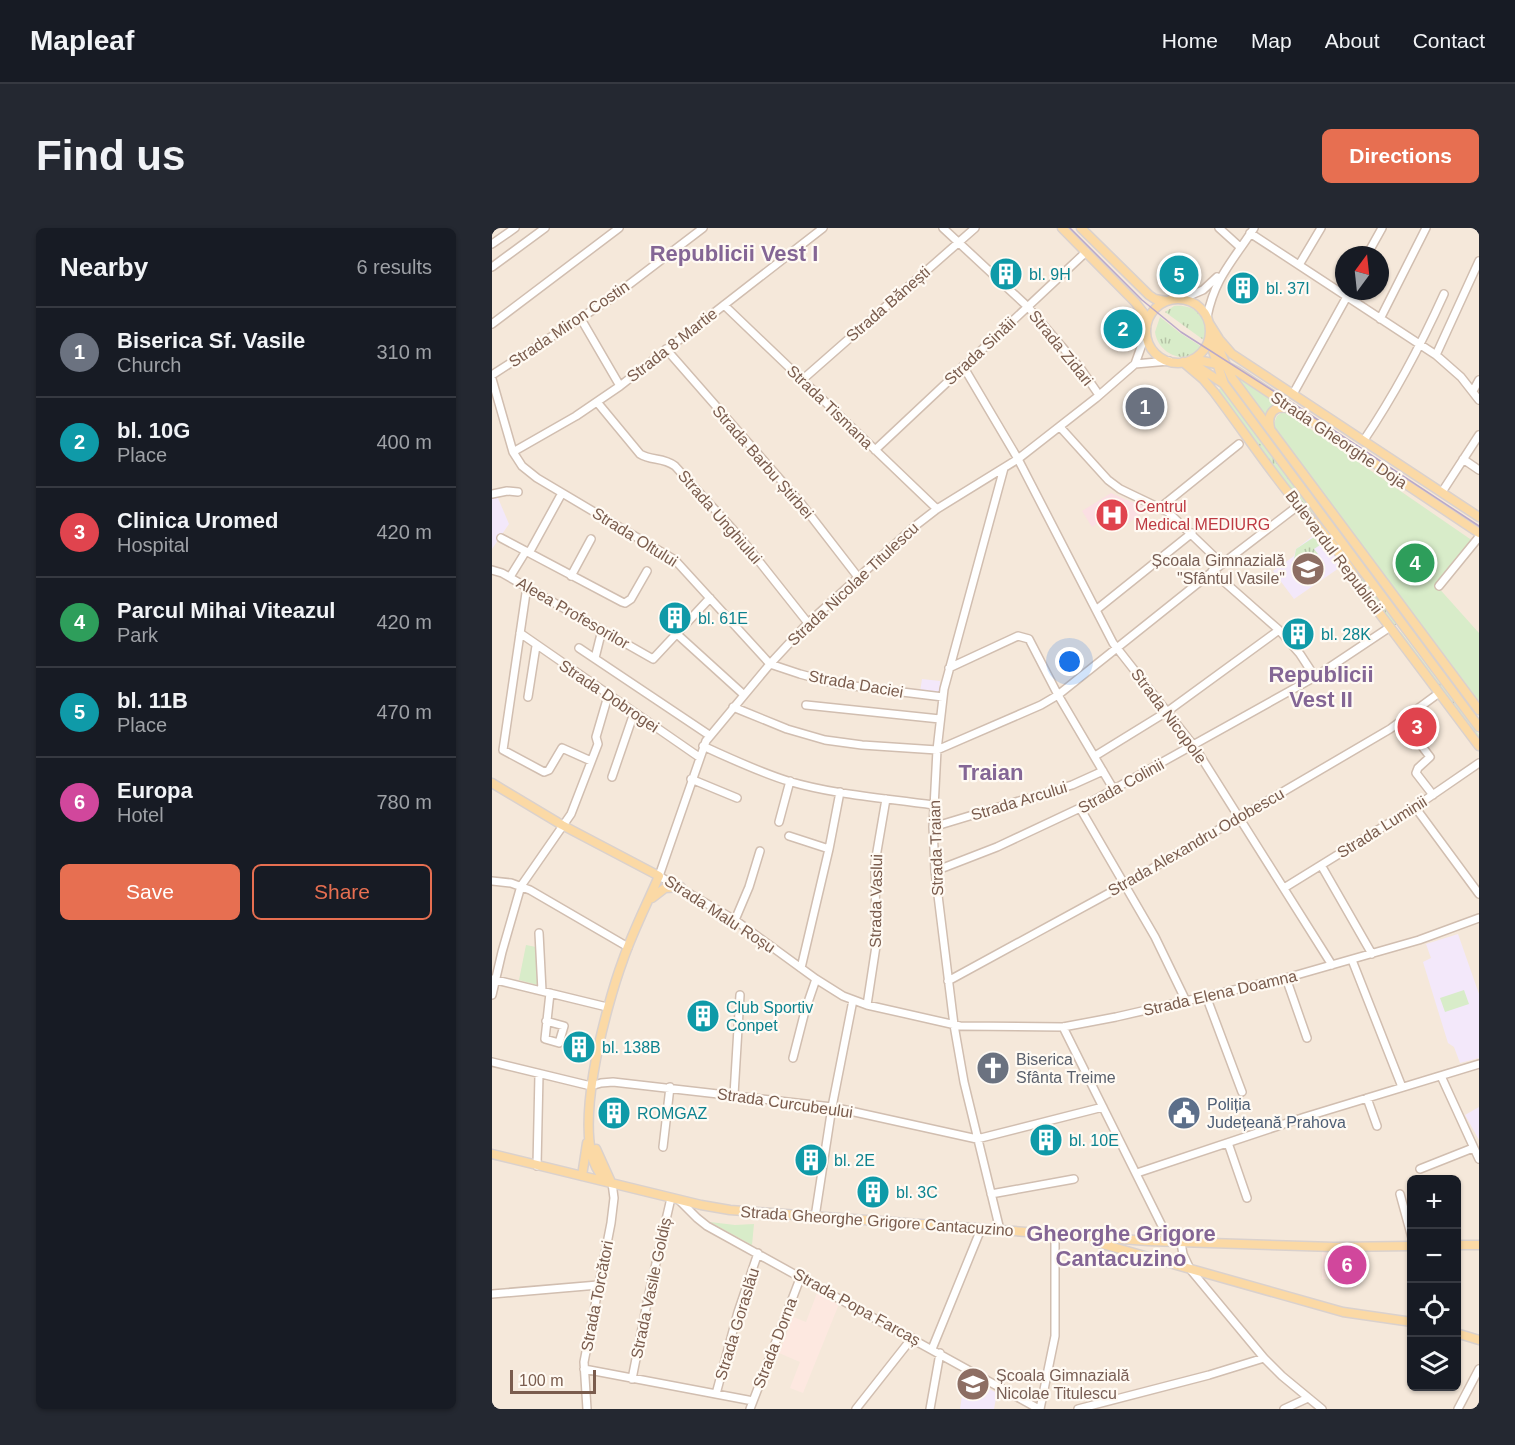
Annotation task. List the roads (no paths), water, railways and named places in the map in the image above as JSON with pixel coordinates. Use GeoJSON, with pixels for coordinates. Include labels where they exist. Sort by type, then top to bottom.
{"type":"FeatureCollection","features":[{"type":"Feature","properties":{"kind":"main road"},"geometry":{"type":"LineString","coordinates":[[1062,228],[1140,307],[1148,319]]}},
{"type":"Feature","properties":{"kind":"main road"},"geometry":{"type":"LineString","coordinates":[[1081,228],[1155,299],[1166,301],[1182,299],[1197,304],[1209,328],[1204,350],[1188,361],[1169,361],[1153,351],[1146,333],[1148,319],[1155,308],[1166,301]]}},
{"type":"Feature","properties":{"kind":"main road","name":"Bulevardul Republicii"},"geometry":{"type":"LineString","coordinates":[[1209,328],[1222,365],[1224,384]]}},
{"type":"Feature","properties":{"kind":"main road","name":"Strada Gheorghe Doja"},"geometry":{"type":"LineString","coordinates":[[1209,328],[1232,354],[1479,517]]}},
{"type":"Feature","properties":{"kind":"main road","name":"Bulevardul Republicii"},"geometry":{"type":"LineString","coordinates":[[1188,361],[1224,384],[1479,727]]}},
{"type":"Feature","properties":{"kind":"main road","name":"Bulevardul Republicii"},"geometry":{"type":"LineString","coordinates":[[1188,361],[1299,505],[1326,536],[1354,574],[1359,586],[1479,746]]}},
{"type":"Feature","properties":{"kind":"main road","name":"Strada Gheorghe Doja"},"geometry":{"type":"LineString","coordinates":[[1188,361],[1222,365],[1293,409],[1479,535]]}},
{"type":"Feature","properties":{"kind":"main road","name":"Bulevardul Republicii"},"geometry":{"type":"LineString","coordinates":[[1222,365],[1479,710]]}},
{"type":"Feature","properties":{"kind":"main road"},"geometry":{"type":"LineString","coordinates":[[1270,429],[1268,420],[1273,410],[1285,407],[1293,409]]}},
{"type":"Feature","properties":{"kind":"main road","name":"Strada Malu Roșu"},"geometry":{"type":"LineString","coordinates":[[492,783],[562,825],[659,876]]}},
{"type":"Feature","properties":{"kind":"main road"},"geometry":{"type":"LineString","coordinates":[[582,1176],[588,1139],[591,1086],[607,1007],[628,946],[659,876]]}},
{"type":"Feature","properties":{"kind":"main road"},"geometry":{"type":"LineString","coordinates":[[648,903],[654,894],[665,888],[681,887]]}},
{"type":"Feature","properties":{"kind":"main road"},"geometry":{"type":"LineString","coordinates":[[589,1125],[606,1173],[612,1183]]}},
{"type":"Feature","properties":{"kind":"main road"},"geometry":{"type":"LineString","coordinates":[[588,1139],[598,1172],[612,1183]]}},
{"type":"Feature","properties":{"kind":"main road","name":"Strada Gheorghe Grigore Cantacuzino"},"geometry":{"type":"LineString","coordinates":[[492,1154],[675,1199],[730,1210],[1055,1236],[1342,1247],[1407,1246]]}},
{"type":"Feature","properties":{"kind":"main road"},"geometry":{"type":"LineString","coordinates":[[1080,1237],[1343,1312],[1407,1321]]}},
{"type":"Feature","properties":{"kind":"main road"},"geometry":{"type":"LineString","coordinates":[[1461,1245],[1479,1245]]}},
{"type":"Feature","properties":{"kind":"main road"},"geometry":{"type":"LineString","coordinates":[[1461,1335],[1479,1340]]}},
{"type":"Feature","properties":{"kind":"street"},"geometry":{"type":"LineString","coordinates":[[492,244],[515,228]]}},
{"type":"Feature","properties":{"kind":"street"},"geometry":{"type":"LineString","coordinates":[[492,267],[545,228]]}},
{"type":"Feature","properties":{"kind":"street"},"geometry":{"type":"LineString","coordinates":[[492,324],[620,228]]}},
{"type":"Feature","properties":{"kind":"street","name":"Strada Miron Costin"},"geometry":{"type":"LineString","coordinates":[[492,377],[610,299],[703,228]]}},
{"type":"Feature","properties":{"kind":"street","name":"Strada 8 Martie"},"geometry":{"type":"LineString","coordinates":[[513,452],[620,386],[823,228]]}},
{"type":"Feature","properties":{"kind":"street","name":"Strada Zidari"},"geometry":{"type":"LineString","coordinates":[[943,228],[1028,307],[1081,369],[1099,395]]}},
{"type":"Feature","properties":{"kind":"street","name":"Strada Bănești"},"geometry":{"type":"LineString","coordinates":[[802,380],[975,228]]}},
{"type":"Feature","properties":{"kind":"street"},"geometry":{"type":"LineString","coordinates":[[1219,228],[1240,247]]}},
{"type":"Feature","properties":{"kind":"street"},"geometry":{"type":"LineString","coordinates":[[1299,265],[1321,228]]}},
{"type":"Feature","properties":{"kind":"street"},"geometry":{"type":"LineString","coordinates":[[1373,246],[1382,228]]}},
{"type":"Feature","properties":{"kind":"street"},"geometry":{"type":"LineString","coordinates":[[1380,319],[1426,228]]}},
{"type":"Feature","properties":{"kind":"street"},"geometry":{"type":"LineString","coordinates":[[1209,328],[1214,289],[1223,271],[1252,231],[1299,265],[1335,286]]}},
{"type":"Feature","properties":{"kind":"street","name":"Strada Sinăii"},"geometry":{"type":"LineString","coordinates":[[874,450],[1086,252]]}},
{"type":"Feature","properties":{"kind":"street"},"geometry":{"type":"LineString","coordinates":[[1436,355],[1479,261]]}},
{"type":"Feature","properties":{"kind":"street"},"geometry":{"type":"LineString","coordinates":[[1182,299],[1203,290],[1223,271]]}},
{"type":"Feature","properties":{"kind":"street"},"geometry":{"type":"LineString","coordinates":[[1364,440],[1396,392],[1444,294]]}},
{"type":"Feature","properties":{"kind":"street"},"geometry":{"type":"LineString","coordinates":[[1293,394],[1345,300]]}},
{"type":"Feature","properties":{"kind":"street"},"geometry":{"type":"LineString","coordinates":[[1356,300],[1380,319],[1436,355],[1461,377],[1479,400]]}},
{"type":"Feature","properties":{"kind":"street","name":"Strada Tismana"},"geometry":{"type":"LineString","coordinates":[[724,305],[937,509]]}},
{"type":"Feature","properties":{"kind":"street"},"geometry":{"type":"LineString","coordinates":[[581,319],[620,386]]}},
{"type":"Feature","properties":{"kind":"street","name":"Strada Nicolae Titulescu"},"geometry":{"type":"LineString","coordinates":[[659,876],[703,746],[709,735],[743,694],[808,623],[937,509],[1018,459],[1135,364],[1146,333]]}},
{"type":"Feature","properties":{"kind":"street","name":"Strada Barbu Știrbei"},"geometry":{"type":"LineString","coordinates":[[666,350],[800,502],[858,577]]}},
{"type":"Feature","properties":{"kind":"street"},"geometry":{"type":"LineString","coordinates":[[1135,364],[1169,361]]}},
{"type":"Feature","properties":{"kind":"street","name":"Strada Nicopole"},"geometry":{"type":"LineString","coordinates":[[963,366],[1018,459],[1117,649],[1194,746],[1332,965]]}},
{"type":"Feature","properties":{"kind":"street"},"geometry":{"type":"LineString","coordinates":[[492,377],[513,452]]}},
{"type":"Feature","properties":{"kind":"street"},"geometry":{"type":"LineString","coordinates":[[1473,391],[1479,380]]}},
{"type":"Feature","properties":{"kind":"street","name":"Strada Unghiului"},"geometry":{"type":"LineString","coordinates":[[597,402],[640,454],[647,458],[665,459],[675,466],[739,536],[808,623]]}},
{"type":"Feature","properties":{"kind":"street"},"geometry":{"type":"LineString","coordinates":[[1060,427],[1108,480],[1120,489],[1161,507],[1192,533],[1221,564]]}},
{"type":"Feature","properties":{"kind":"street"},"geometry":{"type":"LineString","coordinates":[[1442,492],[1479,435]]}},
{"type":"Feature","properties":{"kind":"street"},"geometry":{"type":"LineString","coordinates":[[1161,507],[1239,444]]}},
{"type":"Feature","properties":{"kind":"street","name":"Strada Oltului"},"geometry":{"type":"LineString","coordinates":[[513,452],[529,472],[668,554],[682,566],[770,664]]}},
{"type":"Feature","properties":{"kind":"street"},"geometry":{"type":"LineString","coordinates":[[1463,459],[1479,470]]}},
{"type":"Feature","properties":{"kind":"street","name":"Strada Traian"},"geometry":{"type":"LineString","coordinates":[[1000,1230],[977,1139],[954,1025],[935,871],[933,805],[943,697],[1004,468]]}},
{"type":"Feature","properties":{"kind":"street"},"geometry":{"type":"LineString","coordinates":[[492,494],[507,491],[518,492]]}},
{"type":"Feature","properties":{"kind":"street"},"geometry":{"type":"LineString","coordinates":[[510,577],[562,493]]}},
{"type":"Feature","properties":{"kind":"street"},"geometry":{"type":"LineString","coordinates":[[733,707],[781,727],[817,738],[862,745],[937,750],[1041,705],[1058,695],[1212,571],[1299,505]]}},
{"type":"Feature","properties":{"kind":"street"},"geometry":{"type":"LineString","coordinates":[[1096,610],[1192,533]]}},
{"type":"Feature","properties":{"kind":"street"},"geometry":{"type":"LineString","coordinates":[[1440,586],[1479,535]]}},
{"type":"Feature","properties":{"kind":"street"},"geometry":{"type":"LineString","coordinates":[[501,538],[625,603],[631,599],[647,572]]}},
{"type":"Feature","properties":{"kind":"street"},"geometry":{"type":"LineString","coordinates":[[571,576],[591,539]]}},
{"type":"Feature","properties":{"kind":"street","name":"Aleea Profesorilor"},"geometry":{"type":"LineString","coordinates":[[492,570],[527,586],[653,659],[678,635]]}},
{"type":"Feature","properties":{"kind":"street"},"geometry":{"type":"LineString","coordinates":[[1212,571],[1279,630],[1300,654],[1315,677]]}},
{"type":"Feature","properties":{"kind":"street"},"geometry":{"type":"LineString","coordinates":[[527,586],[503,750],[544,772],[549,770],[562,748],[591,761]]}},
{"type":"Feature","properties":{"kind":"street"},"geometry":{"type":"LineString","coordinates":[[710,598],[678,635],[743,694]]}},
{"type":"Feature","properties":{"kind":"street","name":"Strada Colinii"},"geometry":{"type":"LineString","coordinates":[[935,871],[997,847],[1114,790],[1315,677],[1390,627]]}},
{"type":"Feature","properties":{"kind":"street"},"geometry":{"type":"LineString","coordinates":[[595,658],[602,630]]}},
{"type":"Feature","properties":{"kind":"street"},"geometry":{"type":"LineString","coordinates":[[1095,756],[1168,711],[1279,630]]}},
{"type":"Feature","properties":{"kind":"street","name":"Strada Dobrogei"},"geometry":{"type":"LineString","coordinates":[[520,633],[699,757]]}},
{"type":"Feature","properties":{"kind":"street"},"geometry":{"type":"LineString","coordinates":[[950,668],[1017,636],[1022,636],[1032,643],[1058,695],[1114,790]]}},
{"type":"Feature","properties":{"kind":"street"},"geometry":{"type":"LineString","coordinates":[[528,697],[537,646]]}},
{"type":"Feature","properties":{"kind":"street"},"geometry":{"type":"LineString","coordinates":[[579,648],[709,735]]}},
{"type":"Feature","properties":{"kind":"street","name":"Strada Daciei"},"geometry":{"type":"LineString","coordinates":[[770,664],[837,684],[943,697]]}},
{"type":"Feature","properties":{"kind":"street","name":"Strada Alexandru Odobescu"},"geometry":{"type":"LineString","coordinates":[[948,981],[1124,885],[1390,729],[1439,693]]}},
{"type":"Feature","properties":{"kind":"street"},"geometry":{"type":"LineString","coordinates":[[492,994],[494,979],[521,886],[571,814],[598,744],[596,737],[608,696]]}},
{"type":"Feature","properties":{"kind":"street"},"geometry":{"type":"LineString","coordinates":[[806,705],[940,719]]}},
{"type":"Feature","properties":{"kind":"street"},"geometry":{"type":"LineString","coordinates":[[612,777],[634,713]]}},
{"type":"Feature","properties":{"kind":"street"},"geometry":{"type":"LineString","coordinates":[[1421,745],[1430,758],[1418,768],[1416,773],[1433,795]]}},
{"type":"Feature","properties":{"kind":"street"},"geometry":{"type":"LineString","coordinates":[[703,746],[790,782],[840,792],[933,805]]}},
{"type":"Feature","properties":{"kind":"street","name":"Strada Luminii"},"geometry":{"type":"LineString","coordinates":[[1284,888],[1415,807],[1479,763]]}},
{"type":"Feature","properties":{"kind":"street","name":"Strada Arcului"},"geometry":{"type":"LineString","coordinates":[[933,827],[1072,785],[1103,771]]}},
{"type":"Feature","properties":{"kind":"street"},"geometry":{"type":"LineString","coordinates":[[691,779],[737,798]]}},
{"type":"Feature","properties":{"kind":"street"},"geometry":{"type":"LineString","coordinates":[[780,822],[790,782]]}},
{"type":"Feature","properties":{"kind":"street"},"geometry":{"type":"LineString","coordinates":[[801,968],[840,792]]}},
{"type":"Feature","properties":{"kind":"street","name":"Strada Vaslui"},"geometry":{"type":"LineString","coordinates":[[867,1005],[876,946],[875,863],[886,798]]}},
{"type":"Feature","properties":{"kind":"street"},"geometry":{"type":"LineString","coordinates":[[1415,807],[1479,894]]}},
{"type":"Feature","properties":{"kind":"street"},"geometry":{"type":"LineString","coordinates":[[1080,808],[1155,937],[1186,1000]]}},
{"type":"Feature","properties":{"kind":"street"},"geometry":{"type":"LineString","coordinates":[[789,836],[829,849]]}},
{"type":"Feature","properties":{"kind":"street"},"geometry":{"type":"LineString","coordinates":[[735,920],[760,851]]}},
{"type":"Feature","properties":{"kind":"street"},"geometry":{"type":"LineString","coordinates":[[1321,865],[1372,954]]}},
{"type":"Feature","properties":{"kind":"street","name":"Strada Malu Roșu"},"geometry":{"type":"LineString","coordinates":[[659,876],[735,920],[816,979],[853,1000],[954,1025]]}},
{"type":"Feature","properties":{"kind":"street"},"geometry":{"type":"LineString","coordinates":[[492,881],[521,886],[628,946]]}},
{"type":"Feature","properties":{"kind":"street","name":"Strada Elena Doamna"},"geometry":{"type":"LineString","coordinates":[[954,1025],[1063,1027],[1116,1017],[1286,978],[1352,960],[1419,940],[1479,918]]}},
{"type":"Feature","properties":{"kind":"street"},"geometry":{"type":"LineString","coordinates":[[539,933],[542,991]]}},
{"type":"Feature","properties":{"kind":"street"},"geometry":{"type":"LineString","coordinates":[[1352,960],[1402,1087]]}},
{"type":"Feature","properties":{"kind":"street"},"geometry":{"type":"LineString","coordinates":[[1286,978],[1307,1038]]}},
{"type":"Feature","properties":{"kind":"street"},"geometry":{"type":"LineString","coordinates":[[494,979],[607,1007]]}},
{"type":"Feature","properties":{"kind":"street"},"geometry":{"type":"LineString","coordinates":[[793,1058],[802,1020],[816,979]]}},
{"type":"Feature","properties":{"kind":"street"},"geometry":{"type":"LineString","coordinates":[[546,1021],[550,993]]}},
{"type":"Feature","properties":{"kind":"street"},"geometry":{"type":"LineString","coordinates":[[734,1095],[740,995]]}},
{"type":"Feature","properties":{"kind":"street"},"geometry":{"type":"LineString","coordinates":[[1206,996],[1242,1092]]}},
{"type":"Feature","properties":{"kind":"street"},"geometry":{"type":"LineString","coordinates":[[815,1217],[832,1107],[853,1000]]}},
{"type":"Feature","properties":{"kind":"street"},"geometry":{"type":"LineString","coordinates":[[1063,1027],[1170,1242]]}},
{"type":"Feature","properties":{"kind":"street","name":"Strada Curcubeului"},"geometry":{"type":"LineString","coordinates":[[492,1062],[591,1086],[605,1082],[670,1087],[832,1107],[977,1139]]}},
{"type":"Feature","properties":{"kind":"street"},"geometry":{"type":"LineString","coordinates":[[1137,1173],[1479,1064]]}},
{"type":"Feature","properties":{"kind":"street"},"geometry":{"type":"LineString","coordinates":[[537,1166],[539,1074]]}},
{"type":"Feature","properties":{"kind":"street"},"geometry":{"type":"LineString","coordinates":[[1441,1076],[1479,1159]]}},
{"type":"Feature","properties":{"kind":"street"},"geometry":{"type":"LineString","coordinates":[[663,1147],[670,1087]]}},
{"type":"Feature","properties":{"kind":"street"},"geometry":{"type":"LineString","coordinates":[[1367,1098],[1377,1126]]}},
{"type":"Feature","properties":{"kind":"street"},"geometry":{"type":"LineString","coordinates":[[977,1139],[1103,1107]]}},
{"type":"Feature","properties":{"kind":"street"},"geometry":{"type":"LineString","coordinates":[[1228,1143],[1247,1198]]}},
{"type":"Feature","properties":{"kind":"street"},"geometry":{"type":"LineString","coordinates":[[1420,1169],[1473,1148]]}},
{"type":"Feature","properties":{"kind":"street"},"geometry":{"type":"LineString","coordinates":[[991,1194],[1074,1179]]}},
{"type":"Feature","properties":{"kind":"street","name":"Strada Torcători"},"geometry":{"type":"LineString","coordinates":[[587,1409],[584,1369],[587,1341],[611,1223],[614,1198],[612,1183]]}},
{"type":"Feature","properties":{"kind":"street"},"geometry":{"type":"LineString","coordinates":[[1400,1194],[1410,1229]]}},
{"type":"Feature","properties":{"kind":"street","name":"Strada Popa Farcaș"},"geometry":{"type":"LineString","coordinates":[[675,1199],[707,1226],[1037,1408]]}},
{"type":"Feature","properties":{"kind":"street","name":"Strada Vasile Goldiș"},"geometry":{"type":"LineString","coordinates":[[632,1379],[648,1298],[675,1199]]}},
{"type":"Feature","properties":{"kind":"street"},"geometry":{"type":"LineString","coordinates":[[932,1349],[981,1229]]}},
{"type":"Feature","properties":{"kind":"street"},"geometry":{"type":"LineString","coordinates":[[1037,1408],[1055,1336],[1055,1236]]}},
{"type":"Feature","properties":{"kind":"street"},"geometry":{"type":"LineString","coordinates":[[1181,1242],[1183,1254],[1190,1269],[1264,1358],[1322,1409]]}},
{"type":"Feature","properties":{"kind":"street","name":"Strada Goraslău"},"geometry":{"type":"LineString","coordinates":[[716,1394],[738,1312],[758,1253]]}},
{"type":"Feature","properties":{"kind":"street","name":"Strada Dorna"},"geometry":{"type":"LineString","coordinates":[[750,1409],[801,1276]]}},
{"type":"Feature","properties":{"kind":"street"},"geometry":{"type":"LineString","coordinates":[[492,1294],[598,1285]]}},
{"type":"Feature","properties":{"kind":"street"},"geometry":{"type":"LineString","coordinates":[[856,1409],[912,1338]]}},
{"type":"Feature","properties":{"kind":"street"},"geometry":{"type":"LineString","coordinates":[[930,1409],[940,1353]]}},
{"type":"Feature","properties":{"kind":"street"},"geometry":{"type":"LineString","coordinates":[[1078,1409],[1264,1358]]}},
{"type":"Feature","properties":{"kind":"street"},"geometry":{"type":"LineString","coordinates":[[584,1369],[753,1401]]}},
{"type":"Feature","properties":{"kind":"street"},"geometry":{"type":"LineString","coordinates":[[1458,1409],[1479,1369]]}},
{"type":"Feature","properties":{"kind":"street"},"geometry":{"type":"LineString","coordinates":[[1284,1409],[1308,1398]]}},
{"type":"Feature","properties":{"kind":"tram line"},"geometry":{"type":"LineString","coordinates":[[1070,228],[1142,300],[1181,332],[1479,526]]}},
{"type":"Feature","properties":{"kind":"place","name":"bl. 9H"},"geometry":{"type":"Point","coordinates":[1006,274]}},
{"type":"Feature","properties":{"kind":"place","name":"bl. 11B"},"geometry":{"type":"Point","coordinates":[1179,275]}},
{"type":"Feature","properties":{"kind":"place","name":"bl. 37I"},"geometry":{"type":"Point","coordinates":[1243,288]}},
{"type":"Feature","properties":{"kind":"place","name":"bl. 10G"},"geometry":{"type":"Point","coordinates":[1123,329]}},
{"type":"Feature","properties":{"kind":"place","name":"Biserica Sf. Vasile"},"geometry":{"type":"Point","coordinates":[1145,407]}},
{"type":"Feature","properties":{"kind":"place","name":"Centrul Medical MEDIURG"},"geometry":{"type":"Point","coordinates":[1112,515]}},
{"type":"Feature","properties":{"kind":"place","name":"Parcul Mihai Viteazul"},"geometry":{"type":"Point","coordinates":[1415,563]}},
{"type":"Feature","properties":{"kind":"place","name":"Școala Gimnazială \"Sfântul Vasile\""},"geometry":{"type":"Point","coordinates":[1308,569]}},
{"type":"Feature","properties":{"kind":"place","name":"bl. 61E"},"geometry":{"type":"Point","coordinates":[675,618]}},
{"type":"Feature","properties":{"kind":"place","name":"bl. 28K"},"geometry":{"type":"Point","coordinates":[1298,634]}},
{"type":"Feature","properties":{"kind":"place","name":"Clinica Uromed"},"geometry":{"type":"Point","coordinates":[1417,727]}},
{"type":"Feature","properties":{"kind":"place","name":"Club Sportiv Conpet"},"geometry":{"type":"Point","coordinates":[703,1016]}},
{"type":"Feature","properties":{"kind":"place","name":"bl. 138B"},"geometry":{"type":"Point","coordinates":[579,1047]}},
{"type":"Feature","properties":{"kind":"place","name":"Biserica Sfânta Treime"},"geometry":{"type":"Point","coordinates":[993,1068]}},
{"type":"Feature","properties":{"kind":"place","name":"ROMGAZ"},"geometry":{"type":"Point","coordinates":[614,1113]}},
{"type":"Feature","properties":{"kind":"place","name":"Poliția Județeană Prahova"},"geometry":{"type":"Point","coordinates":[1184,1113]}},
{"type":"Feature","properties":{"kind":"place","name":"bl. 10E"},"geometry":{"type":"Point","coordinates":[1046,1140]}},
{"type":"Feature","properties":{"kind":"place","name":"bl. 2E"},"geometry":{"type":"Point","coordinates":[811,1160]}},
{"type":"Feature","properties":{"kind":"place","name":"bl. 3C"},"geometry":{"type":"Point","coordinates":[873,1192]}},
{"type":"Feature","properties":{"kind":"place","name":"Europa"},"geometry":{"type":"Point","coordinates":[1347,1265]}},
{"type":"Feature","properties":{"kind":"place","name":"Școala Gimnazială Nicolae Titulescu"},"geometry":{"type":"Point","coordinates":[973,1384]}},
{"type":"Feature","properties":{"kind":"district","name":"Republicii Vest I"},"geometry":{"type":"Point","coordinates":[734,253]}},
{"type":"Feature","properties":{"kind":"district","name":"Republicii Vest II"},"geometry":{"type":"Point","coordinates":[1321,686]}},
{"type":"Feature","properties":{"kind":"district","name":"Traian"},"geometry":{"type":"Point","coordinates":[991,772]}},
{"type":"Feature","properties":{"kind":"district","name":"Gheorghe Grigore Cantacuzino"},"geometry":{"type":"Point","coordinates":[1121,1246]}}]}
